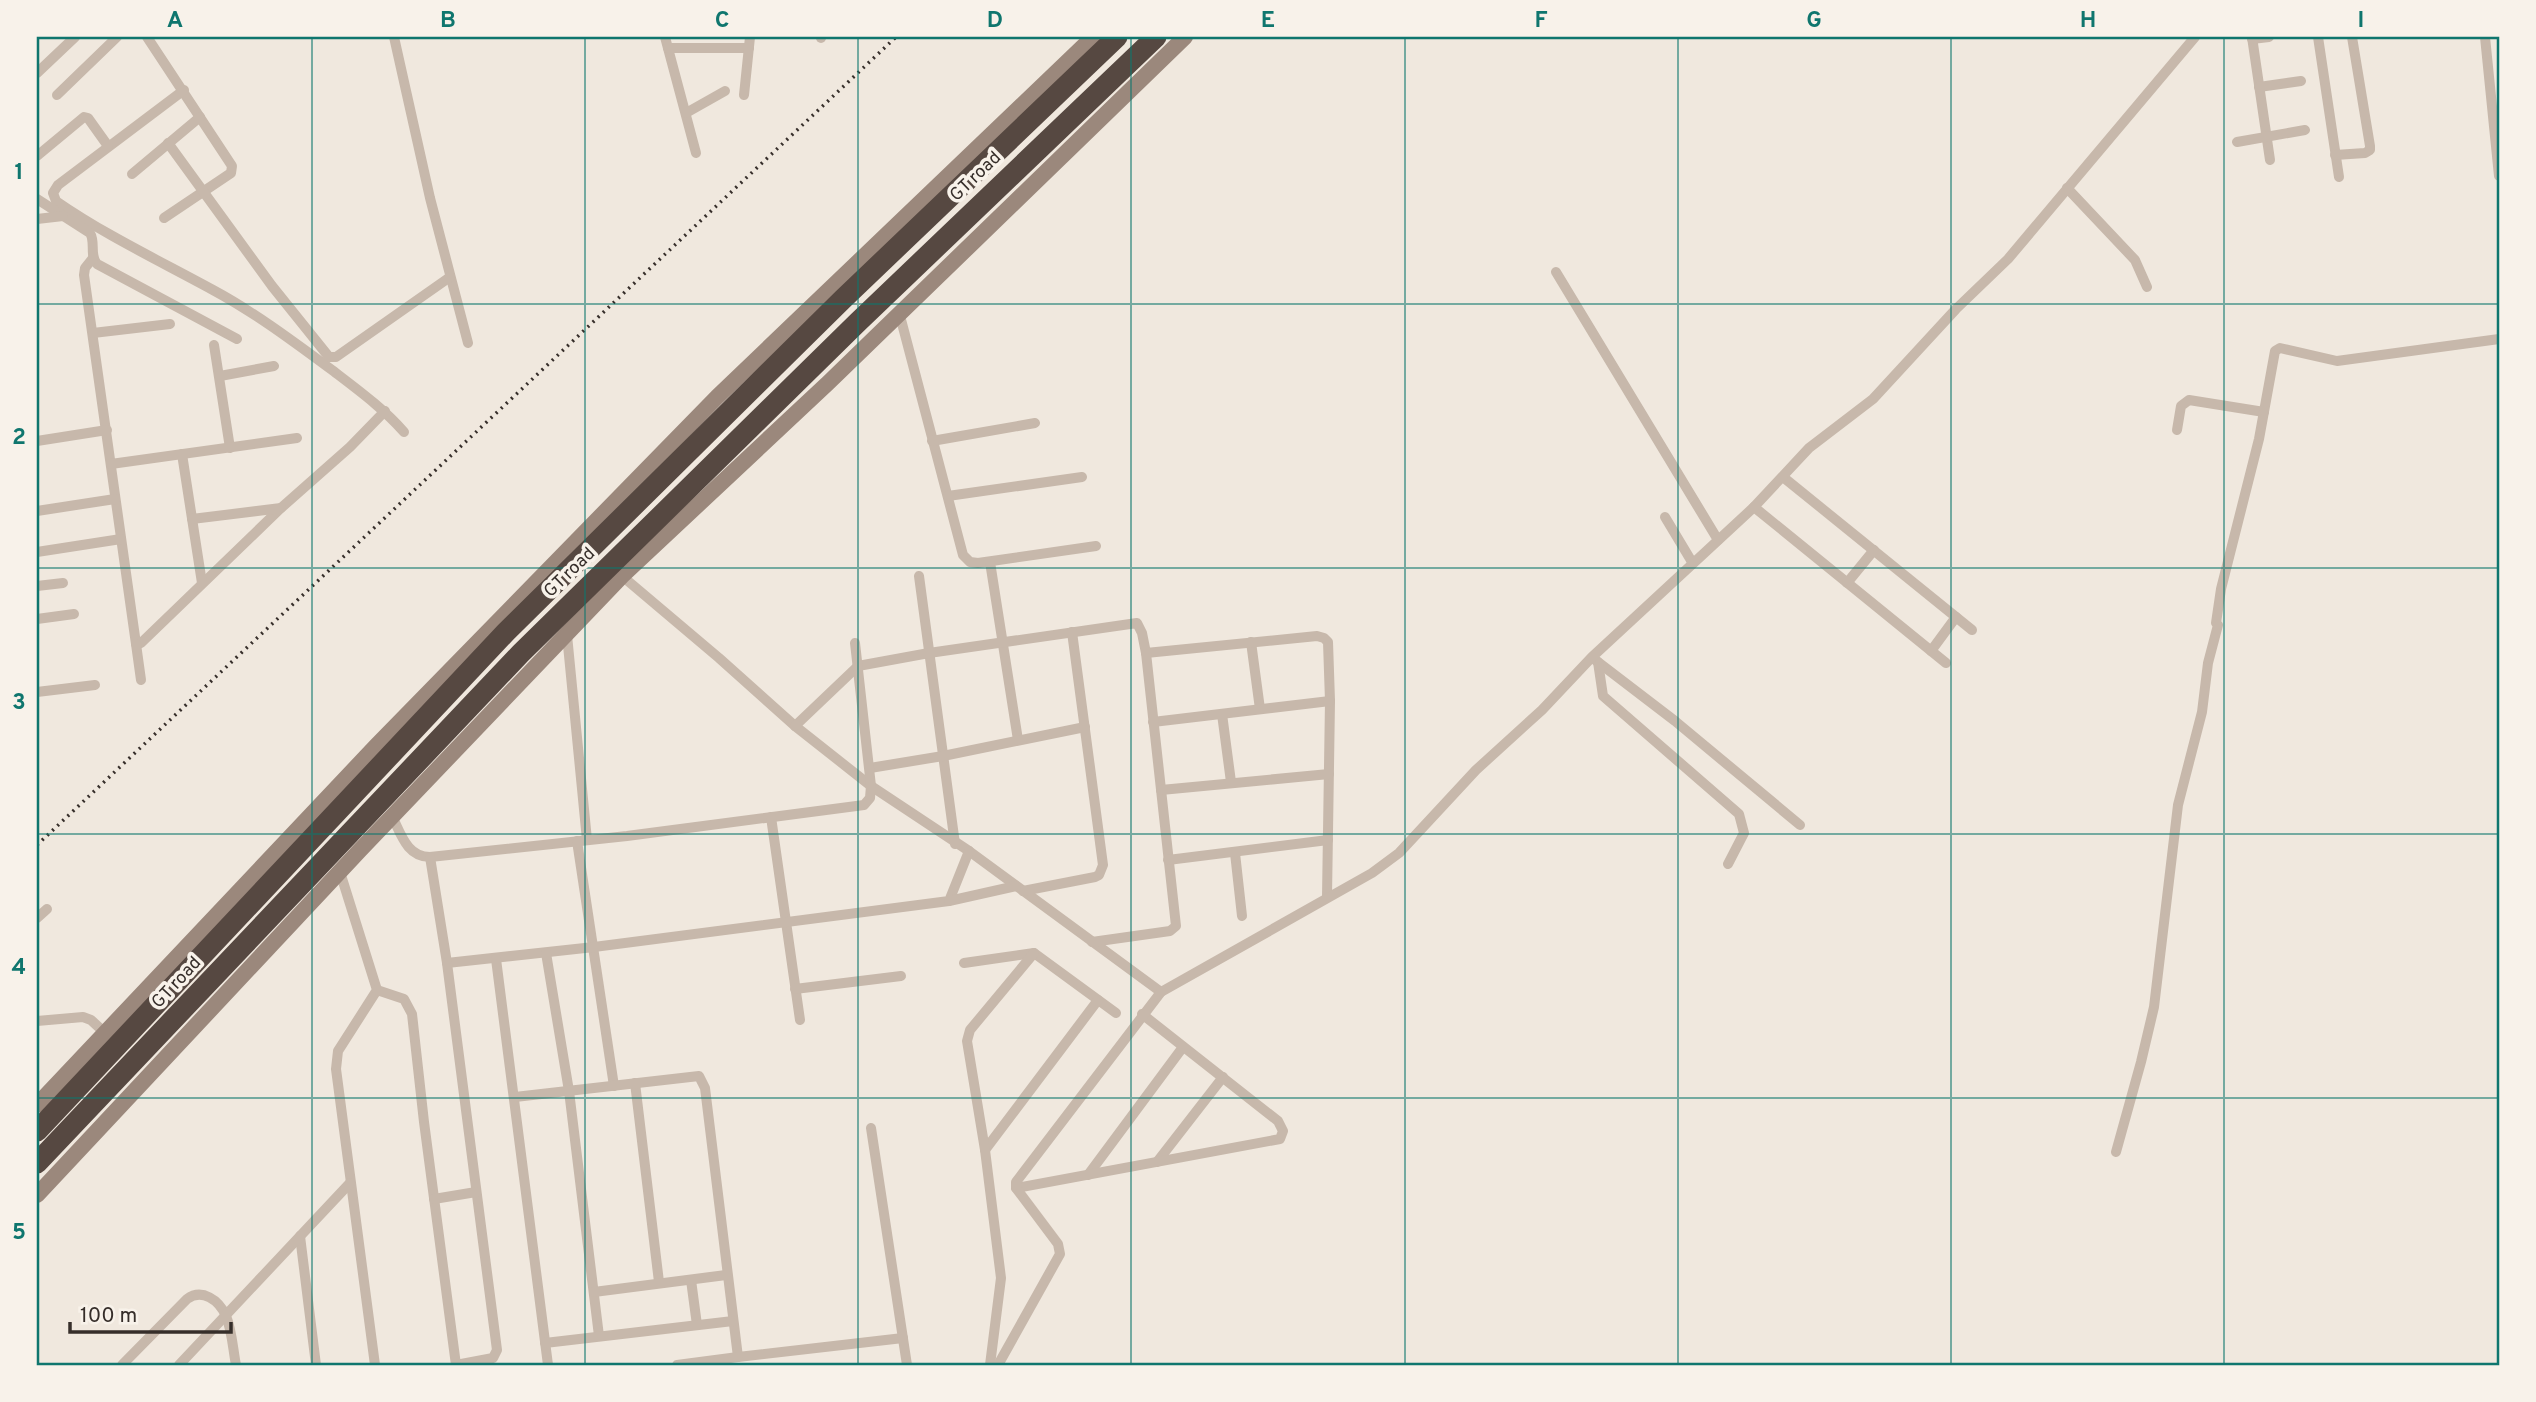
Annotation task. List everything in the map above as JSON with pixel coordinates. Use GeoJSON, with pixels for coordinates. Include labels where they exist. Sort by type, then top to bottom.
{"type":"FeatureCollection","features":[{"type":"Feature","properties":{"kind":"highway","name":"GT road"},"geometry":{"type":"LineString","coordinates":[[37,1130],[506,632],[844,299],[1117,37]]}},
{"type":"Feature","properties":{"kind":"highway","name":"GT road"},"geometry":{"type":"LineString","coordinates":[[37,1163],[521,653],[868,312],[1156,37]]}},
{"type":"Feature","properties":{"kind":"main road"},"geometry":{"type":"LineString","coordinates":[[37,1105],[376,746],[717,397],[1093,37]]}},
{"type":"Feature","properties":{"kind":"main road"},"geometry":{"type":"LineString","coordinates":[[37,1195],[622,576],[828,383],[1185,37]]}},
{"type":"Feature","properties":{"kind":"street"},"geometry":{"type":"LineString","coordinates":[[37,73],[75,37]]}},
{"type":"Feature","properties":{"kind":"street"},"geometry":{"type":"LineString","coordinates":[[57,95],[117,37]]}},
{"type":"Feature","properties":{"kind":"street"},"geometry":{"type":"LineString","coordinates":[[148,37],[232,166],[231,173],[164,218]]}},
{"type":"Feature","properties":{"kind":"street"},"geometry":{"type":"LineString","coordinates":[[394,37],[430,198],[468,343]]}},
{"type":"Feature","properties":{"kind":"street"},"geometry":{"type":"LineString","coordinates":[[989,1365],[1060,1254],[1058,1244],[1016,1188],[1017,1179],[1161,992],[1372,873],[1399,853],[1476,770],[1754,506],[1809,448],[1873,399],[1956,309],[2003,265],[2195,37]]}},
{"type":"Feature","properties":{"kind":"street"},"geometry":{"type":"LineString","coordinates":[[2269,37],[2252,38],[2270,160]]}},
{"type":"Feature","properties":{"kind":"street"},"geometry":{"type":"LineString","coordinates":[[2318,37],[2339,177]]}},
{"type":"Feature","properties":{"kind":"street"},"geometry":{"type":"LineString","coordinates":[[2336,155],[2365,153],[2370,150],[2352,37]]}},
{"type":"Feature","properties":{"kind":"street"},"geometry":{"type":"LineString","coordinates":[[2485,37],[2499,176]]}},
{"type":"Feature","properties":{"kind":"street"},"geometry":{"type":"LineString","coordinates":[[696,153],[667,42],[750,43],[744,95]]}},
{"type":"Feature","properties":{"kind":"street"},"geometry":{"type":"LineString","coordinates":[[2259,87],[2301,81]]}},
{"type":"Feature","properties":{"kind":"street"},"geometry":{"type":"LineString","coordinates":[[184,90],[58,185],[53,192],[56,201],[80,218],[245,310],[316,358],[385,411],[404,432]]}},
{"type":"Feature","properties":{"kind":"street"},"geometry":{"type":"LineString","coordinates":[[686,113],[725,91]]}},
{"type":"Feature","properties":{"kind":"street"},"geometry":{"type":"LineString","coordinates":[[37,156],[84,117],[88,118],[108,146]]}},
{"type":"Feature","properties":{"kind":"street"},"geometry":{"type":"LineString","coordinates":[[132,174],[200,117]]}},
{"type":"Feature","properties":{"kind":"street"},"geometry":{"type":"LineString","coordinates":[[2237,142],[2305,130]]}},
{"type":"Feature","properties":{"kind":"street"},"geometry":{"type":"LineString","coordinates":[[168,143],[272,286],[329,357],[337,357],[450,277]]}},
{"type":"Feature","properties":{"kind":"street"},"geometry":{"type":"LineString","coordinates":[[2067,188],[2135,260],[2147,287]]}},
{"type":"Feature","properties":{"kind":"street"},"geometry":{"type":"LineString","coordinates":[[37,199],[92,236],[93,258],[84,272],[141,680]]}},
{"type":"Feature","properties":{"kind":"street"},"geometry":{"type":"LineString","coordinates":[[37,219],[63,216]]}},
{"type":"Feature","properties":{"kind":"street"},"geometry":{"type":"LineString","coordinates":[[93,258],[103,268],[237,338]]}},
{"type":"Feature","properties":{"kind":"street"},"geometry":{"type":"LineString","coordinates":[[1556,272],[1718,540]]}},
{"type":"Feature","properties":{"kind":"street"},"geometry":{"type":"LineString","coordinates":[[899,312],[963,555],[970,562],[990,562],[1096,546]]}},
{"type":"Feature","properties":{"kind":"street"},"geometry":{"type":"LineString","coordinates":[[93,333],[170,324]]}},
{"type":"Feature","properties":{"kind":"street"},"geometry":{"type":"LineString","coordinates":[[2116,1152],[2154,1007],[2178,805],[2203,705],[2208,663],[2218,625],[2216,623],[2221,589],[2264,412],[2275,351],[2280,348],[2337,361],[2499,339]]}},
{"type":"Feature","properties":{"kind":"street"},"geometry":{"type":"LineString","coordinates":[[214,345],[230,448]]}},
{"type":"Feature","properties":{"kind":"street"},"geometry":{"type":"LineString","coordinates":[[220,376],[274,366]]}},
{"type":"Feature","properties":{"kind":"street"},"geometry":{"type":"LineString","coordinates":[[2177,429],[2181,406],[2189,401],[2264,412]]}},
{"type":"Feature","properties":{"kind":"street"},"geometry":{"type":"LineString","coordinates":[[136,644],[141,643],[385,411]]}},
{"type":"Feature","properties":{"kind":"street"},"geometry":{"type":"LineString","coordinates":[[932,441],[1035,423]]}},
{"type":"Feature","properties":{"kind":"street"},"geometry":{"type":"LineString","coordinates":[[37,441],[107,430]]}},
{"type":"Feature","properties":{"kind":"street"},"geometry":{"type":"LineString","coordinates":[[111,464],[297,438]]}},
{"type":"Feature","properties":{"kind":"street"},"geometry":{"type":"LineString","coordinates":[[182,454],[202,583]]}},
{"type":"Feature","properties":{"kind":"street"},"geometry":{"type":"LineString","coordinates":[[948,496],[1082,477]]}},
{"type":"Feature","properties":{"kind":"street"},"geometry":{"type":"LineString","coordinates":[[1783,477],[1972,630]]}},
{"type":"Feature","properties":{"kind":"street"},"geometry":{"type":"LineString","coordinates":[[37,511],[115,499]]}},
{"type":"Feature","properties":{"kind":"street"},"geometry":{"type":"LineString","coordinates":[[1754,506],[1946,663]]}},
{"type":"Feature","properties":{"kind":"street"},"geometry":{"type":"LineString","coordinates":[[192,519],[281,508]]}},
{"type":"Feature","properties":{"kind":"street"},"geometry":{"type":"LineString","coordinates":[[1665,517],[1692,562]]}},
{"type":"Feature","properties":{"kind":"street"},"geometry":{"type":"LineString","coordinates":[[37,552],[121,539]]}},
{"type":"Feature","properties":{"kind":"street"},"geometry":{"type":"LineString","coordinates":[[1847,583],[1874,551]]}},
{"type":"Feature","properties":{"kind":"street"},"geometry":{"type":"LineString","coordinates":[[990,562],[1018,740]]}},
{"type":"Feature","properties":{"kind":"street"},"geometry":{"type":"LineString","coordinates":[[622,576],[719,657],[795,726],[872,786],[1020,888],[1161,992]]}},
{"type":"Feature","properties":{"kind":"street"},"geometry":{"type":"LineString","coordinates":[[919,576],[955,844]]}},
{"type":"Feature","properties":{"kind":"street"},"geometry":{"type":"LineString","coordinates":[[37,586],[62,583]]}},
{"type":"Feature","properties":{"kind":"street"},"geometry":{"type":"LineString","coordinates":[[37,619],[74,614]]}},
{"type":"Feature","properties":{"kind":"street"},"geometry":{"type":"LineString","coordinates":[[1931,651],[1956,617]]}},
{"type":"Feature","properties":{"kind":"street"},"geometry":{"type":"LineString","coordinates":[[795,726],[858,666],[1137,623],[1146,653],[1176,922],[1174,929],[1092,942]]}},
{"type":"Feature","properties":{"kind":"street"},"geometry":{"type":"LineString","coordinates":[[447,963],[546,953],[949,901],[1095,877],[1102,870],[1103,864],[1072,632]]}},
{"type":"Feature","properties":{"kind":"street"},"geometry":{"type":"LineString","coordinates":[[567,635],[582,840],[614,1086]]}},
{"type":"Feature","properties":{"kind":"street"},"geometry":{"type":"LineString","coordinates":[[1146,653],[1317,636],[1328,642],[1330,701],[1326,897]]}},
{"type":"Feature","properties":{"kind":"street"},"geometry":{"type":"LineString","coordinates":[[1251,642],[1260,709]]}},
{"type":"Feature","properties":{"kind":"street"},"geometry":{"type":"LineString","coordinates":[[392,817],[412,852],[422,857],[430,857],[864,805],[870,798],[872,786],[855,643]]}},
{"type":"Feature","properties":{"kind":"street"},"geometry":{"type":"LineString","coordinates":[[1595,659],[1800,825]]}},
{"type":"Feature","properties":{"kind":"street"},"geometry":{"type":"LineString","coordinates":[[1595,659],[1603,696],[1740,814],[1744,833],[1728,864]]}},
{"type":"Feature","properties":{"kind":"street"},"geometry":{"type":"LineString","coordinates":[[37,692],[95,685]]}},
{"type":"Feature","properties":{"kind":"street"},"geometry":{"type":"LineString","coordinates":[[1153,722],[1330,701]]}},
{"type":"Feature","properties":{"kind":"street"},"geometry":{"type":"LineString","coordinates":[[1222,714],[1231,782]]}},
{"type":"Feature","properties":{"kind":"street"},"geometry":{"type":"LineString","coordinates":[[870,768],[1085,727]]}},
{"type":"Feature","properties":{"kind":"street"},"geometry":{"type":"LineString","coordinates":[[1161,790],[1329,774]]}},
{"type":"Feature","properties":{"kind":"street"},"geometry":{"type":"LineString","coordinates":[[771,817],[800,1020]]}},
{"type":"Feature","properties":{"kind":"street"},"geometry":{"type":"LineString","coordinates":[[1168,860],[1328,841]]}},
{"type":"Feature","properties":{"kind":"street"},"geometry":{"type":"LineString","coordinates":[[949,901],[969,852]]}},
{"type":"Feature","properties":{"kind":"street"},"geometry":{"type":"LineString","coordinates":[[1235,853],[1242,916]]}},
{"type":"Feature","properties":{"kind":"street"},"geometry":{"type":"LineString","coordinates":[[377,990],[404,999],[412,1014],[456,1365],[493,1358],[496,1350],[447,963],[430,857]]}},
{"type":"Feature","properties":{"kind":"street"},"geometry":{"type":"LineString","coordinates":[[340,872],[377,990]]}},
{"type":"Feature","properties":{"kind":"street"},"geometry":{"type":"LineString","coordinates":[[37,918],[47,909]]}},
{"type":"Feature","properties":{"kind":"street"},"geometry":{"type":"LineString","coordinates":[[546,953],[569,1091],[599,1336]]}},
{"type":"Feature","properties":{"kind":"street"},"geometry":{"type":"LineString","coordinates":[[989,1365],[1002,1278],[968,1034],[1034,953]]}},
{"type":"Feature","properties":{"kind":"street"},"geometry":{"type":"LineString","coordinates":[[964,962],[1034,953],[1116,1013]]}},
{"type":"Feature","properties":{"kind":"street"},"geometry":{"type":"LineString","coordinates":[[496,959],[548,1365]]}},
{"type":"Feature","properties":{"kind":"street"},"geometry":{"type":"LineString","coordinates":[[795,989],[901,976]]}},
{"type":"Feature","properties":{"kind":"street"},"geometry":{"type":"LineString","coordinates":[[375,1365],[336,1059],[338,1051],[377,990]]}},
{"type":"Feature","properties":{"kind":"street"},"geometry":{"type":"LineString","coordinates":[[985,1150],[1098,1000]]}},
{"type":"Feature","properties":{"kind":"street"},"geometry":{"type":"LineString","coordinates":[[1016,1188],[1280,1139],[1283,1131],[1278,1121],[1142,1014]]}},
{"type":"Feature","properties":{"kind":"street"},"geometry":{"type":"LineString","coordinates":[[37,1021],[83,1017],[91,1020],[105,1033]]}},
{"type":"Feature","properties":{"kind":"street"},"geometry":{"type":"LineString","coordinates":[[1087,1175],[1183,1047]]}},
{"type":"Feature","properties":{"kind":"street"},"geometry":{"type":"LineString","coordinates":[[515,1097],[693,1075],[703,1080],[737,1357]]}},
{"type":"Feature","properties":{"kind":"street"},"geometry":{"type":"LineString","coordinates":[[1157,1161],[1223,1077]]}},
{"type":"Feature","properties":{"kind":"street"},"geometry":{"type":"LineString","coordinates":[[635,1083],[659,1282]]}},
{"type":"Feature","properties":{"kind":"street"},"geometry":{"type":"LineString","coordinates":[[871,1128],[907,1365]]}},
{"type":"Feature","properties":{"kind":"street"},"geometry":{"type":"LineString","coordinates":[[179,1365],[351,1183]]}},
{"type":"Feature","properties":{"kind":"street"},"geometry":{"type":"LineString","coordinates":[[434,1199],[476,1192]]}},
{"type":"Feature","properties":{"kind":"street"},"geometry":{"type":"LineString","coordinates":[[300,1236],[316,1365]]}},
{"type":"Feature","properties":{"kind":"street"},"geometry":{"type":"LineString","coordinates":[[594,1292],[726,1275]]}},
{"type":"Feature","properties":{"kind":"street"},"geometry":{"type":"LineString","coordinates":[[691,1280],[697,1325]]}},
{"type":"Feature","properties":{"kind":"street"},"geometry":{"type":"LineString","coordinates":[[122,1365],[193,1294],[206,1295],[226,1316],[236,1365]]}},
{"type":"Feature","properties":{"kind":"street"},"geometry":{"type":"LineString","coordinates":[[545,1343],[733,1321]]}},
{"type":"Feature","properties":{"kind":"street"},"geometry":{"type":"LineString","coordinates":[[677,1365],[903,1338]]}},
{"type":"Feature","properties":{"kind":"railway"},"geometry":{"type":"LineString","coordinates":[[37,845],[896,37]]}}]}
